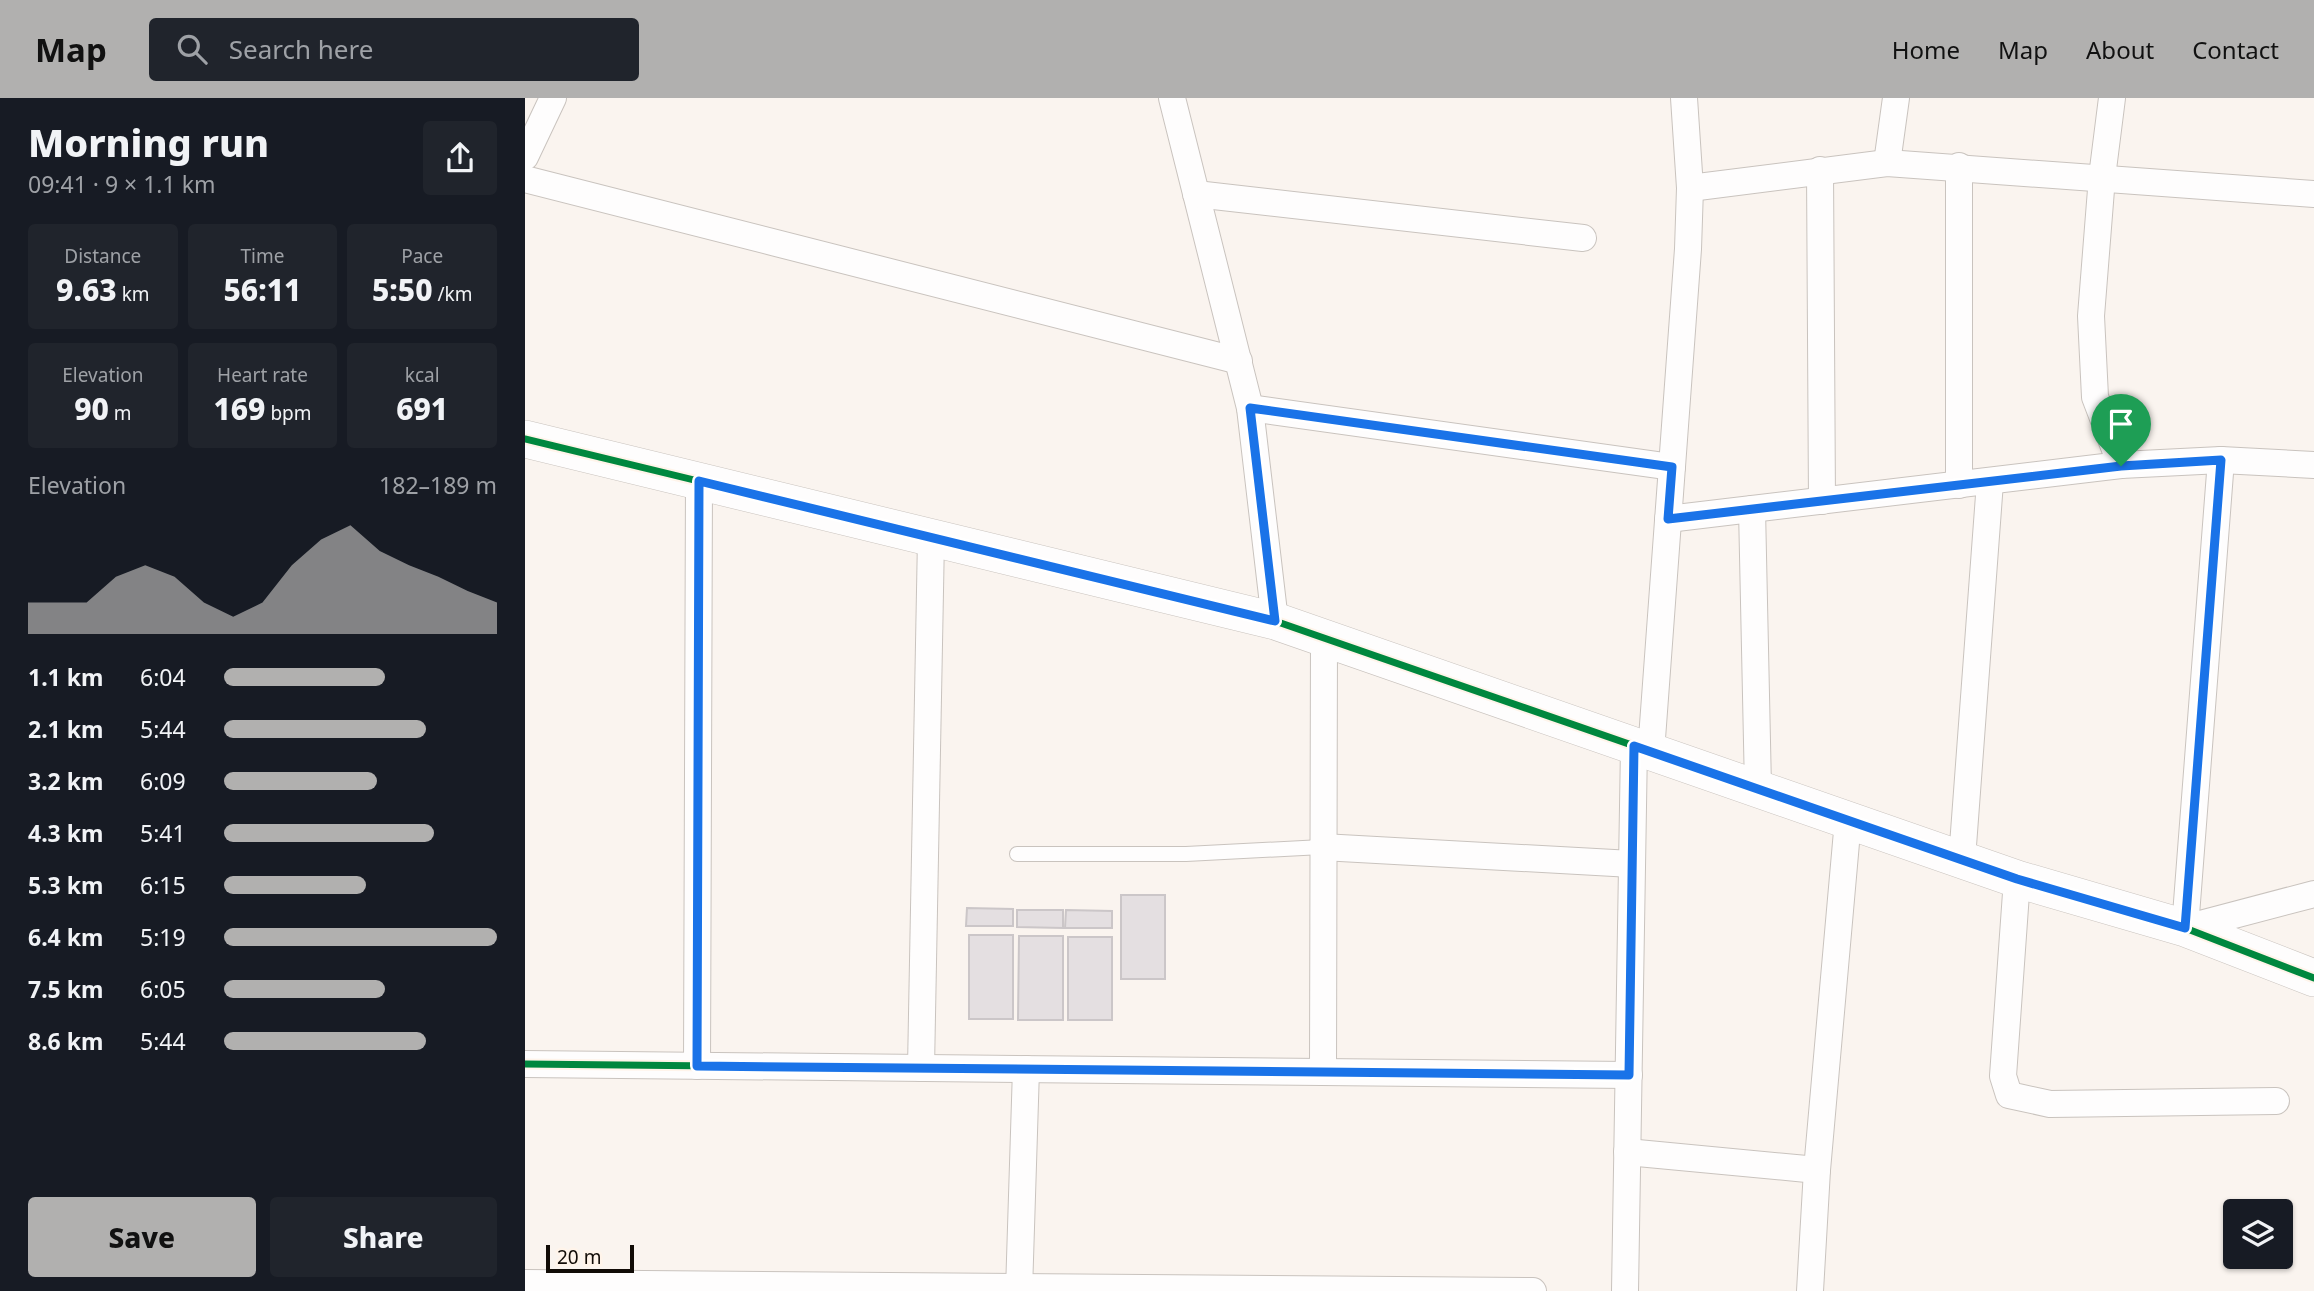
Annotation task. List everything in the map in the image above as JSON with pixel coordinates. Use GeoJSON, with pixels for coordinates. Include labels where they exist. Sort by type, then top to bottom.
{"type":"FeatureCollection","features":[{"type":"Feature","properties":{"kind":"street"},"geometry":{"type":"LineString","coordinates":[[525,157],[553,98]]}},
{"type":"Feature","properties":{"kind":"street"},"geometry":{"type":"LineString","coordinates":[[1172,98],[1250,408],[1275,621]]}},
{"type":"Feature","properties":{"kind":"street"},"geometry":{"type":"LineString","coordinates":[[1625,1291],[1632,864],[1672,467],[1690,188],[1684,98]]}},
{"type":"Feature","properties":{"kind":"street"},"geometry":{"type":"LineString","coordinates":[[1887,163],[1896,98]]}},
{"type":"Feature","properties":{"kind":"street"},"geometry":{"type":"LineString","coordinates":[[2112,98],[2102,177],[2091,316],[2095,397],[2121,466]]}},
{"type":"Feature","properties":{"kind":"street"},"geometry":{"type":"LineString","coordinates":[[1690,188],[1887,163],[1959,166],[2314,194]]}},
{"type":"Feature","properties":{"kind":"street"},"geometry":{"type":"LineString","coordinates":[[1959,166],[1959,485]]}},
{"type":"Feature","properties":{"kind":"street"},"geometry":{"type":"LineString","coordinates":[[1819,170],[1822,501]]}},
{"type":"Feature","properties":{"kind":"street"},"geometry":{"type":"LineString","coordinates":[[525,178],[1239,360]]}},
{"type":"Feature","properties":{"kind":"street"},"geometry":{"type":"LineString","coordinates":[[1196,194],[1583,238]]}},
{"type":"Feature","properties":{"kind":"street"},"geometry":{"type":"LineString","coordinates":[[1250,408],[1672,467]]}},
{"type":"Feature","properties":{"kind":"street"},"geometry":{"type":"LineString","coordinates":[[525,439],[1275,621],[2017,879],[2185,928],[2314,978]]}},
{"type":"Feature","properties":{"kind":"street"},"geometry":{"type":"LineString","coordinates":[[2185,928],[2221,460]]}},
{"type":"Feature","properties":{"kind":"street"},"geometry":{"type":"LineString","coordinates":[[1668,519],[2121,466],[2221,460],[2314,465]]}},
{"type":"Feature","properties":{"kind":"street"},"geometry":{"type":"LineString","coordinates":[[697,1066],[699,481]]}},
{"type":"Feature","properties":{"kind":"street"},"geometry":{"type":"LineString","coordinates":[[1962,859],[1990,482]]}},
{"type":"Feature","properties":{"kind":"street"},"geometry":{"type":"LineString","coordinates":[[1752,509],[1758,788]]}},
{"type":"Feature","properties":{"kind":"street"},"geometry":{"type":"LineString","coordinates":[[921,1068],[931,538]]}},
{"type":"Feature","properties":{"kind":"street"},"geometry":{"type":"LineString","coordinates":[[1323,1072],[1324,638]]}},
{"type":"Feature","properties":{"kind":"street"},"geometry":{"type":"LineString","coordinates":[[1810,1291],[1817,1170],[1848,820]]}},
{"type":"Feature","properties":{"kind":"street"},"geometry":{"type":"LineString","coordinates":[[1322,847],[1632,864]]}},
{"type":"Feature","properties":{"kind":"street"},"geometry":{"type":"LineString","coordinates":[[2017,879],[2003,1076],[2009,1095],[2050,1104],[2276,1101]]}},
{"type":"Feature","properties":{"kind":"street"},"geometry":{"type":"LineString","coordinates":[[2185,928],[2314,894]]}},
{"type":"Feature","properties":{"kind":"street"},"geometry":{"type":"LineString","coordinates":[[525,1064],[1629,1075]]}},
{"type":"Feature","properties":{"kind":"street"},"geometry":{"type":"LineString","coordinates":[[1019,1289],[1026,1069]]}},
{"type":"Feature","properties":{"kind":"street"},"geometry":{"type":"LineString","coordinates":[[1627,1152],[1817,1170]]}},
{"type":"Feature","properties":{"kind":"street"},"geometry":{"type":"LineString","coordinates":[[525,1283],[1533,1291]]}},
{"type":"Feature","properties":{"kind":"lane"},"geometry":{"type":"LineString","coordinates":[[1017,854],[1186,854],[1322,847]]}},
{"type":"Feature","properties":{"kind":"building"},"geometry":{"type":"Polygon","coordinates":[[[1121,895],[1165,895],[1165,979],[1121,979],[1121,895]]]}},
{"type":"Feature","properties":{"kind":"building"},"geometry":{"type":"Polygon","coordinates":[[[967,908],[1013,909],[1013,926],[966,926],[967,908]]]}},
{"type":"Feature","properties":{"kind":"building"},"geometry":{"type":"Polygon","coordinates":[[[1017,910],[1063,910],[1063,928],[1017,927],[1017,910]]]}},
{"type":"Feature","properties":{"kind":"building"},"geometry":{"type":"Polygon","coordinates":[[[1066,910],[1112,911],[1112,928],[1065,928],[1066,910]]]}},
{"type":"Feature","properties":{"kind":"building"},"geometry":{"type":"Polygon","coordinates":[[[969,935],[1013,935],[1013,1019],[969,1019],[969,935]]]}},
{"type":"Feature","properties":{"kind":"building"},"geometry":{"type":"Polygon","coordinates":[[[1019,936],[1063,936],[1063,1020],[1018,1020],[1019,936]]]}},
{"type":"Feature","properties":{"kind":"building"},"geometry":{"type":"Polygon","coordinates":[[[1068,937],[1112,937],[1112,1020],[1068,1020],[1068,937]]]}},
{"type":"Feature","properties":{"kind":"cycle path"},"geometry":{"type":"LineString","coordinates":[[525,439],[1275,621],[2017,879],[2185,928],[2314,978]]}},
{"type":"Feature","properties":{"kind":"cycle path"},"geometry":{"type":"LineString","coordinates":[[525,1064],[1629,1075]]}},
{"type":"Feature","properties":{"kind":"route"},"geometry":{"type":"LineString","coordinates":[[1250,408],[1672,467],[1668,519],[2121,466],[2221,460],[2185,928],[2017,879],[1634,746],[1629,1075],[697,1066],[699,481],[1275,621],[1258,495],[1250,408]]}}]}
